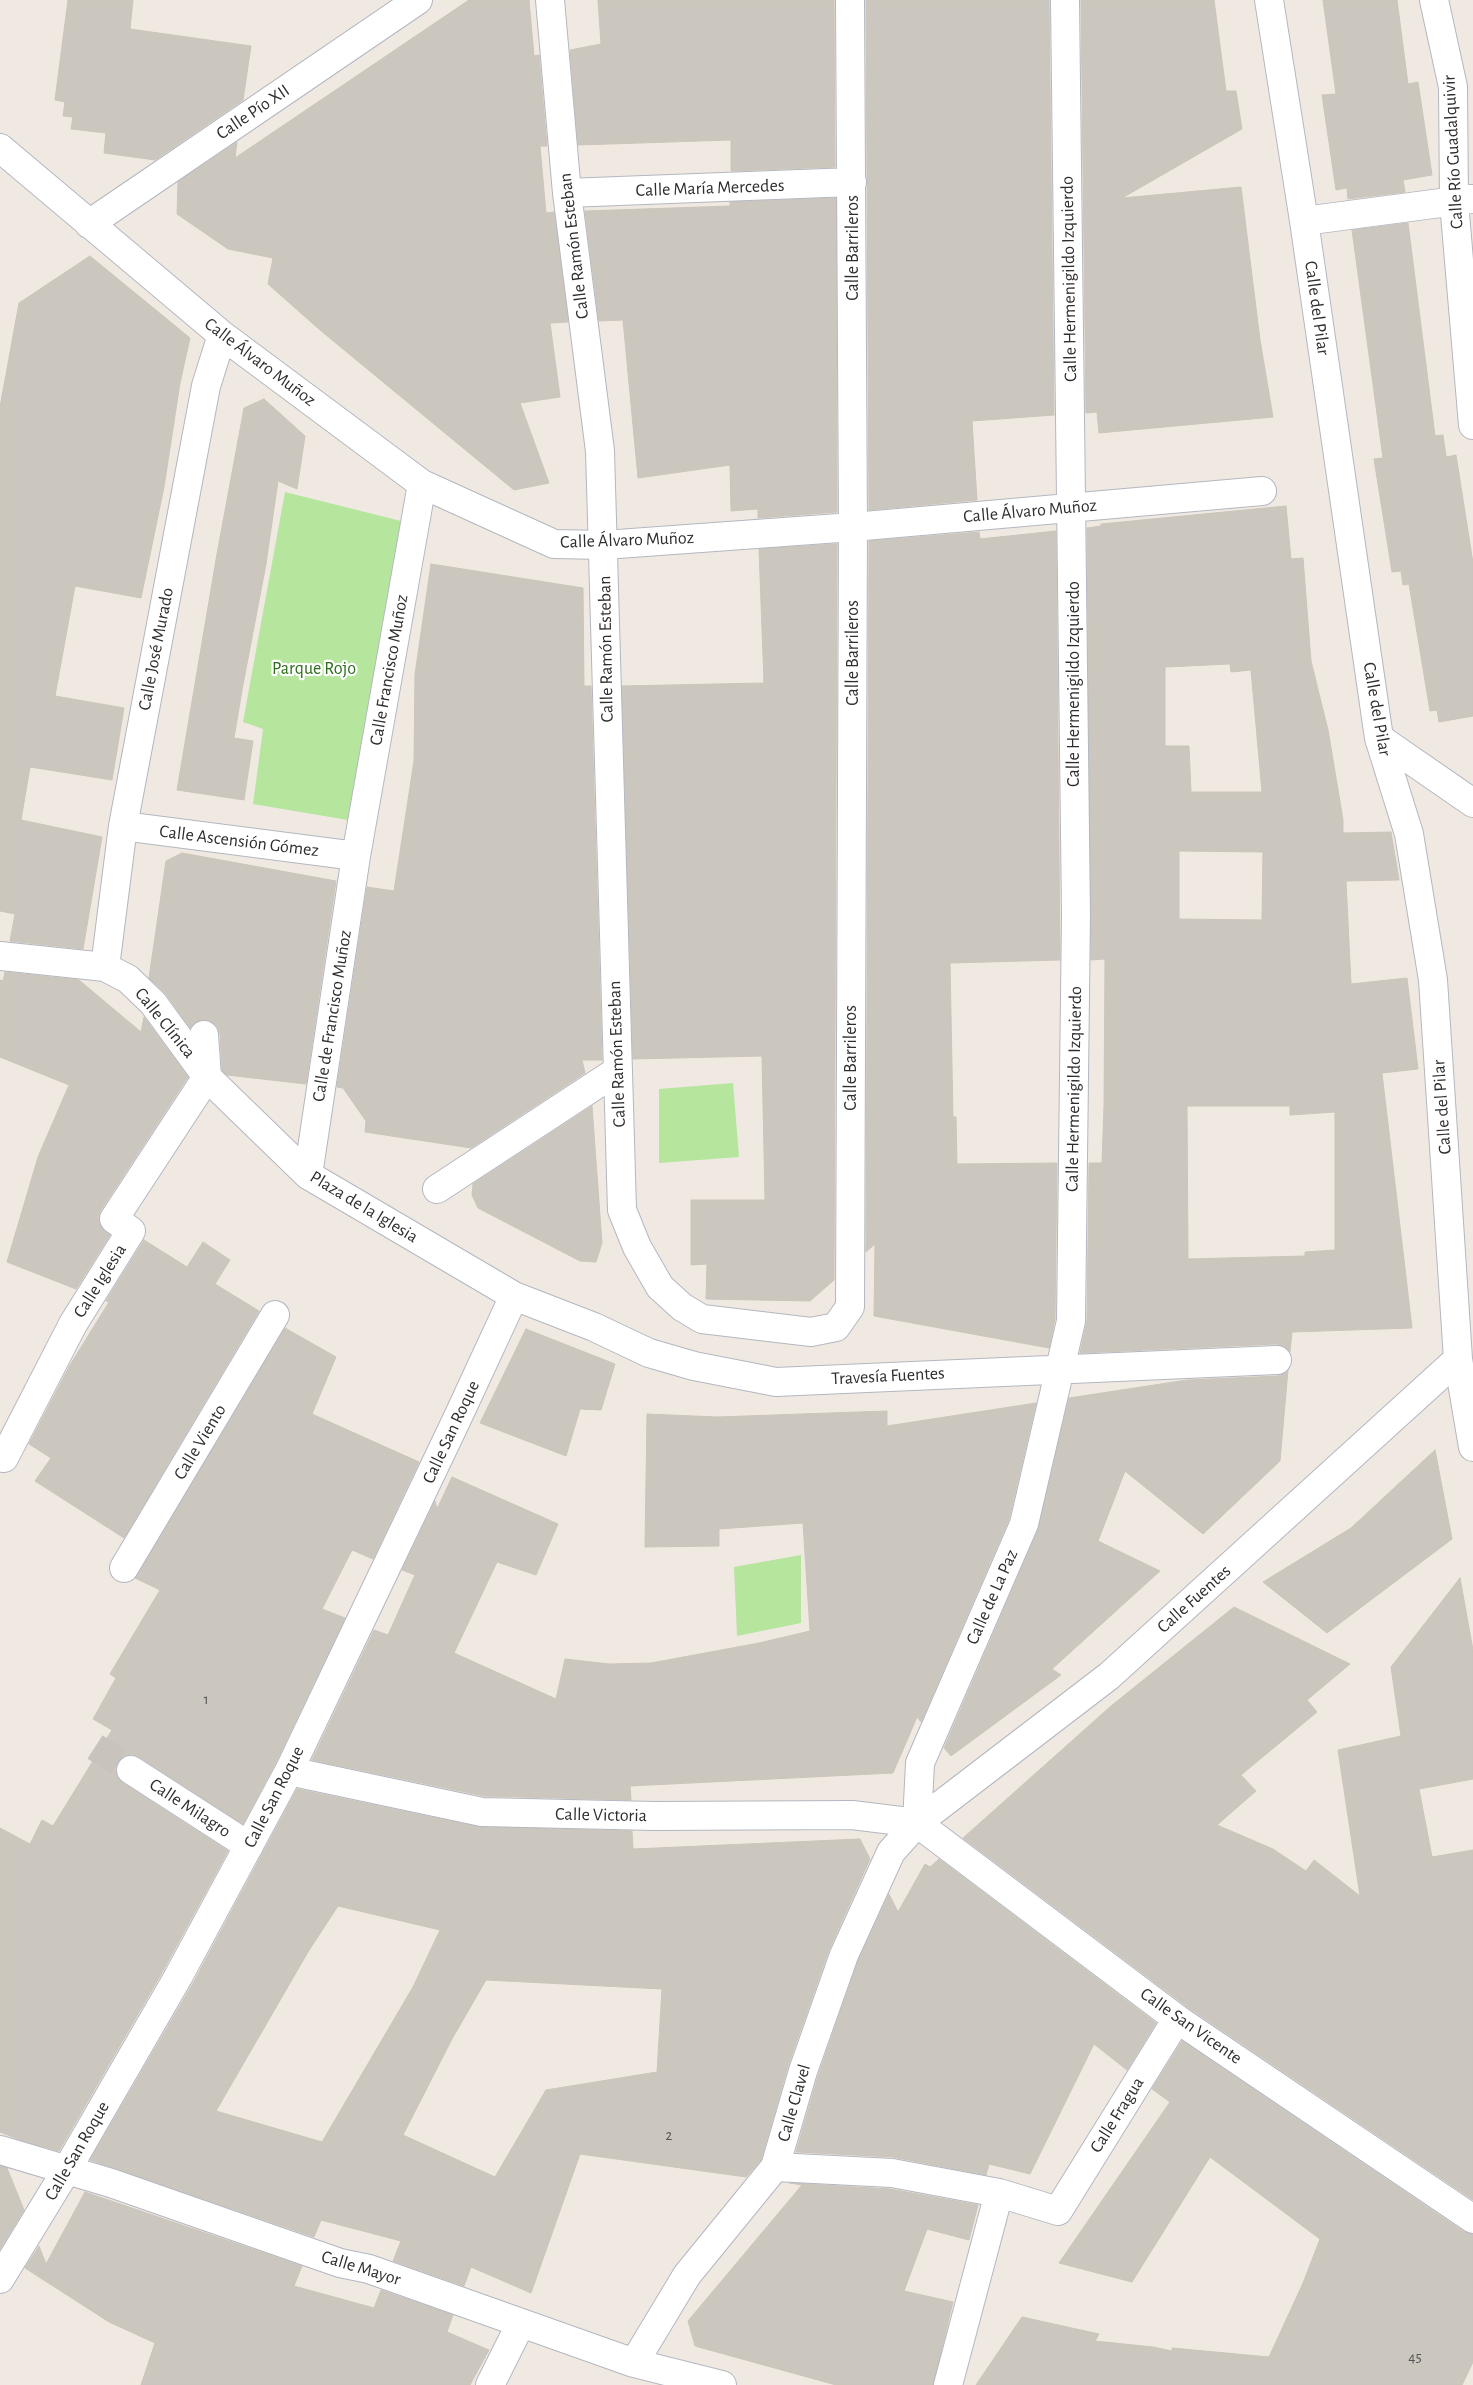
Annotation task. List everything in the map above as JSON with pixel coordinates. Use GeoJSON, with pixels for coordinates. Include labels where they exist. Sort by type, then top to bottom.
{"type":"FeatureCollection","features":[{"type":"Feature","properties":{"kind":"street","name":"Calle Pío XII"},"geometry":{"type":"LineString","coordinates":[[89,224],[418,0]]}},
{"type":"Feature","properties":{"kind":"street","name":"Calle Ramón Esteban"},"geometry":{"type":"LineString","coordinates":[[550,0],[567,192],[600,451],[622,1210],[637,1247],[660,1287],[682,1307],[702,1319],[812,1332],[836,1327],[850,1307]]}},
{"type":"Feature","properties":{"kind":"street","name":"Calle Barrileros"},"geometry":{"type":"LineString","coordinates":[[850,0],[853,527],[850,1307]]}},
{"type":"Feature","properties":{"kind":"street","name":"Calle Hermenigildo Izquierdo"},"geometry":{"type":"LineString","coordinates":[[1061,1368],[1071,1321],[1076,914],[1065,0]]}},
{"type":"Feature","properties":{"kind":"street","name":"Calle del Pilar"},"geometry":{"type":"LineString","coordinates":[[1269,0],[1304,221],[1379,738],[1409,834],[1433,980],[1458,1359],[1473,1447]]}},
{"type":"Feature","properties":{"kind":"street","name":"Calle Río Guadalquivir"},"geometry":{"type":"LineString","coordinates":[[1434,0],[1453,87],[1463,200],[1473,425]]}},
{"type":"Feature","properties":{"kind":"street","name":"Calle Álvaro Muñoz"},"geometry":{"type":"LineString","coordinates":[[0,148],[222,335],[422,484],[554,544],[604,545],[853,527],[1262,490]]}},
{"type":"Feature","properties":{"kind":"street","name":"Calle María Mercedes"},"geometry":{"type":"LineString","coordinates":[[567,192],[852,182]]}},
{"type":"Feature","properties":{"kind":"street"},"geometry":{"type":"LineString","coordinates":[[1304,221],[1463,200]]}},
{"type":"Feature","properties":{"kind":"street","name":"Calle José Murado"},"geometry":{"type":"LineString","coordinates":[[105,967],[123,826],[206,386],[222,335]]}},
{"type":"Feature","properties":{"kind":"street","name":"Calle Francisco Muñoz"},"geometry":{"type":"LineString","coordinates":[[356,856],[422,484]]}},
{"type":"Feature","properties":{"kind":"street"},"geometry":{"type":"LineString","coordinates":[[1379,738],[1473,803]]}},
{"type":"Feature","properties":{"kind":"street","name":"Calle Ascensión Gómez"},"geometry":{"type":"LineString","coordinates":[[123,826],[356,856]]}},
{"type":"Feature","properties":{"kind":"street","name":"Calle de Francisco Muñoz"},"geometry":{"type":"LineString","coordinates":[[308,1175],[356,856]]}},
{"type":"Feature","properties":{"kind":"street","name":"Calle Clínica"},"geometry":{"type":"LineString","coordinates":[[0,956],[105,967],[128,979],[153,1003],[207,1077]]}},
{"type":"Feature","properties":{"kind":"street"},"geometry":{"type":"LineString","coordinates":[[204,1035],[207,1077]]}},
{"type":"Feature","properties":{"kind":"street"},"geometry":{"type":"LineString","coordinates":[[437,1189],[617,1072]]}},
{"type":"Feature","properties":{"kind":"street","name":"Plaza de la Iglesia"},"geometry":{"type":"LineString","coordinates":[[207,1077],[308,1175],[514,1296]]}},
{"type":"Feature","properties":{"kind":"street","name":"Calle Iglesia"},"geometry":{"type":"LineString","coordinates":[[4,1458],[74,1324],[131,1231],[114,1219],[207,1077]]}},
{"type":"Feature","properties":{"kind":"street","name":"Travesía Fuentes"},"geometry":{"type":"LineString","coordinates":[[514,1296],[594,1327],[648,1353],[694,1366],[776,1382],[1277,1360]]}},
{"type":"Feature","properties":{"kind":"street","name":"Calle San Roque"},"geometry":{"type":"LineString","coordinates":[[0,2279],[66,2171],[249,1846],[289,1771],[458,1420],[514,1296]]}},
{"type":"Feature","properties":{"kind":"street","name":"Calle Viento"},"geometry":{"type":"LineString","coordinates":[[124,1568],[275,1315]]}},
{"type":"Feature","properties":{"kind":"street","name":"Calle Fuentes"},"geometry":{"type":"LineString","coordinates":[[917,1823],[1109,1676],[1458,1359]]}},
{"type":"Feature","properties":{"kind":"street","name":"Calle de La Paz"},"geometry":{"type":"LineString","coordinates":[[917,1823],[920,1763],[1024,1524],[1061,1368]]}},
{"type":"Feature","properties":{"kind":"street","name":"Calle Milagro"},"geometry":{"type":"LineString","coordinates":[[130,1770],[249,1846]]}},
{"type":"Feature","properties":{"kind":"street","name":"Calle Victoria"},"geometry":{"type":"LineString","coordinates":[[289,1771],[482,1812],[655,1816],[852,1815],[917,1823]]}},
{"type":"Feature","properties":{"kind":"street","name":"Calle San Vicente"},"geometry":{"type":"LineString","coordinates":[[917,1823],[1177,2019],[1473,2219]]}},
{"type":"Feature","properties":{"kind":"street","name":"Calle Clavel"},"geometry":{"type":"LineString","coordinates":[[634,2363],[686,2275],[775,2167],[803,2070],[844,1955],[891,1852],[917,1823]]}},
{"type":"Feature","properties":{"kind":"street","name":"Calle Fragua"},"geometry":{"type":"LineString","coordinates":[[999,2193],[1058,2211],[1177,2019]]}},
{"type":"Feature","properties":{"kind":"street","name":"Calle Mayor"},"geometry":{"type":"LineString","coordinates":[[0,2150],[111,2183],[340,2263],[369,2269],[634,2363],[722,2385]]}},
{"type":"Feature","properties":{"kind":"street"},"geometry":{"type":"LineString","coordinates":[[775,2167],[892,2173],[999,2193],[948,2385]]}},
{"type":"Feature","properties":{"kind":"street"},"geometry":{"type":"LineString","coordinates":[[490,2385],[521,2323]]}},
{"type":"Feature","properties":{"kind":"green space","name":"Parque Rojo"},"geometry":{"type":"Polygon","coordinates":[[[285,492],[401,521],[348,820],[253,804],[263,729],[243,722],[285,492]]]}},
{"type":"Feature","properties":{"kind":"green space"},"geometry":{"type":"Polygon","coordinates":[[[733,1083],[739,1157],[659,1163],[659,1089],[733,1083]]]}},
{"type":"Feature","properties":{"kind":"green space"},"geometry":{"type":"Polygon","coordinates":[[[801,1555],[801,1623],[737,1636],[734,1567],[801,1555]]]}},
{"type":"Feature","properties":{"kind":"building"},"geometry":{"type":"Polygon","coordinates":[[[68,0],[133,0],[130,29],[251,46],[243,100],[155,160],[104,153],[106,133],[71,129],[73,117],[63,116],[65,102],[55,100],[68,0]]]}},
{"type":"Feature","properties":{"kind":"building"},"geometry":{"type":"Polygon","coordinates":[[[469,0],[529,0],[534,56],[539,55],[547,146],[540,146],[546,213],[554,212],[568,322],[550,323],[560,397],[520,403],[549,483],[514,490],[320,330],[268,284],[273,258],[228,249],[177,214],[178,182],[237,142],[235,158],[469,0]]]}},
{"type":"Feature","properties":{"kind":"building"},"geometry":{"type":"Polygon","coordinates":[[[598,0],[834,0],[835,167],[731,171],[731,140],[578,145],[570,50],[601,44],[598,0]]]}},
{"type":"Feature","properties":{"kind":"building"},"geometry":{"type":"Polygon","coordinates":[[[866,0],[1049,0],[1054,415],[972,421],[977,500],[869,510],[866,0]]]}},
{"type":"Feature","properties":{"kind":"building"},"geometry":{"type":"Polygon","coordinates":[[[1081,0],[1214,0],[1226,91],[1236,91],[1242,129],[1122,198],[1241,187],[1260,340],[1273,417],[1099,433],[1097,412],[1086,413],[1081,0]]]}},
{"type":"Feature","properties":{"kind":"building"},"geometry":{"type":"Polygon","coordinates":[[[1323,0],[1397,0],[1408,84],[1418,82],[1432,175],[1403,180],[1405,192],[1348,199],[1347,188],[1336,190],[1322,95],[1336,94],[1323,0]]]}},
{"type":"Feature","properties":{"kind":"building"},"geometry":{"type":"Polygon","coordinates":[[[836,198],[837,512],[758,518],[758,509],[731,511],[730,465],[638,478],[623,320],[599,321],[585,211],[730,206],[730,202],[836,198]]]}},
{"type":"Feature","properties":{"kind":"building"},"geometry":{"type":"Polygon","coordinates":[[[1408,223],[1435,436],[1443,435],[1446,457],[1456,455],[1473,563],[1473,716],[1439,722],[1437,710],[1430,711],[1409,584],[1403,585],[1401,571],[1392,572],[1374,459],[1383,458],[1352,230],[1408,223]]]}},
{"type":"Feature","properties":{"kind":"building"},"geometry":{"type":"Polygon","coordinates":[[[90,256],[190,338],[180,383],[164,487],[141,598],[75,586],[55,696],[124,708],[112,780],[30,767],[21,820],[102,837],[83,949],[10,941],[15,914],[0,911],[0,407],[19,303],[90,256]]]}},
{"type":"Feature","properties":{"kind":"building"},"geometry":{"type":"Polygon","coordinates":[[[264,399],[305,436],[297,489],[278,481],[266,564],[242,690],[234,738],[253,741],[244,800],[177,790],[244,408],[264,399]]]}},
{"type":"Feature","properties":{"kind":"building"},"geometry":{"type":"Polygon","coordinates":[[[1286,506],[1291,559],[1303,558],[1311,661],[1328,730],[1343,820],[1343,833],[1391,832],[1399,880],[1346,881],[1351,984],[1407,978],[1418,1069],[1382,1073],[1412,1328],[1292,1332],[1290,1352],[1284,1346],[1276,1344],[1080,1353],[1087,1321],[1089,1163],[1102,1163],[1104,1106],[1105,959],[1091,960],[1087,528],[1101,526],[1101,524],[1286,506]],[[1230,664],[1165,667],[1165,746],[1189,746],[1191,792],[1262,792],[1251,670],[1231,672],[1230,664]],[[1179,851],[1179,919],[1262,920],[1263,852],[1179,851]],[[1187,1106],[1188,1259],[1305,1256],[1305,1252],[1335,1250],[1335,1112],[1290,1115],[1290,1106],[1187,1106]]]}},
{"type":"Feature","properties":{"kind":"building"},"geometry":{"type":"Polygon","coordinates":[[[1056,531],[1060,960],[950,963],[953,1117],[956,1117],[957,1164],[1057,1163],[1055,1319],[1049,1348],[874,1316],[875,1244],[866,1252],[869,541],[979,532],[980,539],[1056,531]]]}},
{"type":"Feature","properties":{"kind":"building"},"geometry":{"type":"Polygon","coordinates":[[[837,544],[834,1280],[810,1301],[706,1299],[707,1264],[691,1265],[691,1200],[765,1200],[762,1056],[633,1059],[622,686],[764,683],[759,549],[837,544]]]}},
{"type":"Feature","properties":{"kind":"building"},"geometry":{"type":"Polygon","coordinates":[[[431,564],[583,588],[584,686],[591,686],[602,1060],[582,1060],[585,1073],[471,1148],[365,1132],[366,1121],[343,1088],[337,1087],[367,887],[394,891],[414,761],[415,674],[431,564]]]}},
{"type":"Feature","properties":{"kind":"building"},"geometry":{"type":"Polygon","coordinates":[[[182,853],[336,881],[306,1084],[227,1075],[222,1070],[220,1034],[217,1026],[210,1021],[202,1020],[196,1022],[190,1028],[166,994],[149,978],[166,861],[182,853]]]}},
{"type":"Feature","properties":{"kind":"building"},"geometry":{"type":"Polygon","coordinates":[[[5,972],[79,980],[141,1032],[144,1017],[188,1077],[101,1210],[98,1217],[100,1225],[110,1235],[76,1289],[7,1262],[38,1157],[69,1085],[0,1057],[0,980],[3,981],[5,972]]]}},
{"type":"Feature","properties":{"kind":"building"},"geometry":{"type":"Polygon","coordinates":[[[592,1106],[602,1243],[596,1262],[580,1261],[478,1208],[472,1195],[473,1184],[592,1106]]]}},
{"type":"Feature","properties":{"kind":"building"},"geometry":{"type":"Polygon","coordinates":[[[144,1240],[187,1267],[203,1242],[230,1260],[215,1284],[259,1311],[124,1538],[35,1481],[51,1458],[29,1444],[70,1365],[109,1302],[106,1301],[144,1240]]]}},
{"type":"Feature","properties":{"kind":"building"},"geometry":{"type":"Polygon","coordinates":[[[285,1328],[336,1357],[312,1414],[419,1462],[373,1559],[352,1550],[322,1609],[345,1618],[275,1764],[243,1824],[139,1757],[132,1754],[124,1756],[118,1762],[115,1769],[117,1777],[123,1783],[228,1851],[164,1969],[59,2151],[23,2141],[0,2132],[0,1828],[30,1844],[42,1820],[53,1826],[112,1730],[93,1719],[116,1678],[110,1674],[160,1590],[135,1578],[285,1328]]]}},
{"type":"Feature","properties":{"kind":"building"},"geometry":{"type":"Polygon","coordinates":[[[526,1329],[615,1364],[601,1410],[580,1409],[566,1456],[480,1423],[526,1329]]]}},
{"type":"Feature","properties":{"kind":"building"},"geometry":{"type":"Polygon","coordinates":[[[1288,1370],[1280,1461],[1203,1534],[1125,1471],[1098,1541],[1160,1571],[1052,1669],[1061,1675],[951,1756],[944,1748],[1038,1530],[1069,1398],[1187,1380],[1278,1376],[1288,1370]]]}},
{"type":"Feature","properties":{"kind":"building"},"geometry":{"type":"Polygon","coordinates":[[[1036,1403],[1009,1519],[921,1722],[917,1717],[893,1773],[630,1786],[631,1800],[484,1796],[312,1760],[374,1630],[388,1635],[415,1575],[402,1570],[435,1501],[437,1509],[452,1477],[558,1524],[536,1575],[497,1562],[454,1653],[556,1699],[565,1659],[609,1664],[651,1663],[759,1643],[810,1631],[803,1523],[719,1529],[719,1546],[645,1547],[647,1414],[717,1417],[887,1411],[887,1426],[1036,1403]]]}},
{"type":"Feature","properties":{"kind":"building"},"geometry":{"type":"Polygon","coordinates":[[[1435,1450],[1452,1539],[1327,1633],[1263,1582],[1351,1528],[1435,1450]]]}},
{"type":"Feature","properties":{"kind":"building"},"geometry":{"type":"Polygon","coordinates":[[[1460,1578],[1473,1650],[1473,1779],[1419,1789],[1432,1857],[1473,1850],[1473,2200],[1186,2006],[963,1838],[1111,1706],[1234,1607],[1350,1664],[1307,1700],[1317,1712],[1241,1775],[1256,1791],[1217,1825],[1273,1849],[1306,1871],[1314,1860],[1360,1896],[1338,1750],[1401,1736],[1391,1667],[1460,1578]]]}},
{"type":"Feature","properties":{"kind":"building"},"geometry":{"type":"Polygon","coordinates":[[[297,1789],[479,1827],[632,1831],[633,1849],[860,1839],[870,1859],[829,1950],[788,2066],[761,2160],[746,2177],[580,2154],[531,2293],[471,2267],[464,2286],[393,2261],[401,2241],[321,2220],[314,2237],[90,2160],[192,1985],[297,1789]],[[338,1906],[308,1952],[216,2111],[322,2142],[413,1987],[440,1930],[338,1906]],[[486,1980],[452,2039],[403,2135],[495,2177],[546,2090],[657,2072],[662,1989],[486,1980]]]}},
{"type":"Feature","properties":{"kind":"building"},"geometry":{"type":"Polygon","coordinates":[[[939,1859],[1156,2023],[1127,2070],[1094,2044],[1030,2174],[989,2164],[986,2175],[893,2157],[796,2152],[818,2076],[858,1961],[889,1894],[898,1912],[925,1864],[930,1867],[939,1859]]]}},
{"type":"Feature","properties":{"kind":"building"},"geometry":{"type":"Polygon","coordinates":[[[1182,2041],[1464,2232],[1473,2234],[1473,2362],[1462,2385],[976,2385],[1022,2317],[1099,2334],[1095,2341],[1153,2347],[1172,2351],[1172,2348],[1269,2357],[1303,2283],[1320,2239],[1210,2157],[1132,2282],[1059,2263],[1170,2102],[1152,2089],[1182,2041]]]}},
{"type":"Feature","properties":{"kind":"building"},"geometry":{"type":"Polygon","coordinates":[[[0,2166],[7,2168],[24,2210],[0,2249],[0,2166]]]}},
{"type":"Feature","properties":{"kind":"building"},"geometry":{"type":"Polygon","coordinates":[[[790,2183],[890,2189],[978,2205],[969,2240],[927,2229],[904,2291],[953,2302],[933,2385],[836,2385],[695,2346],[688,2321],[802,2185],[790,2183]]]}},
{"type":"Feature","properties":{"kind":"building"},"geometry":{"type":"Polygon","coordinates":[[[85,2192],[302,2266],[294,2286],[374,2308],[381,2290],[453,2315],[447,2332],[489,2350],[470,2385],[141,2385],[155,2343],[109,2322],[25,2268],[39,2246],[46,2264],[85,2192]]]}},
{"type":"Feature","properties":{"kind":"tunnel"},"geometry":{"type":"LineString","coordinates":[[95,1747],[131,1770]]}}]}
